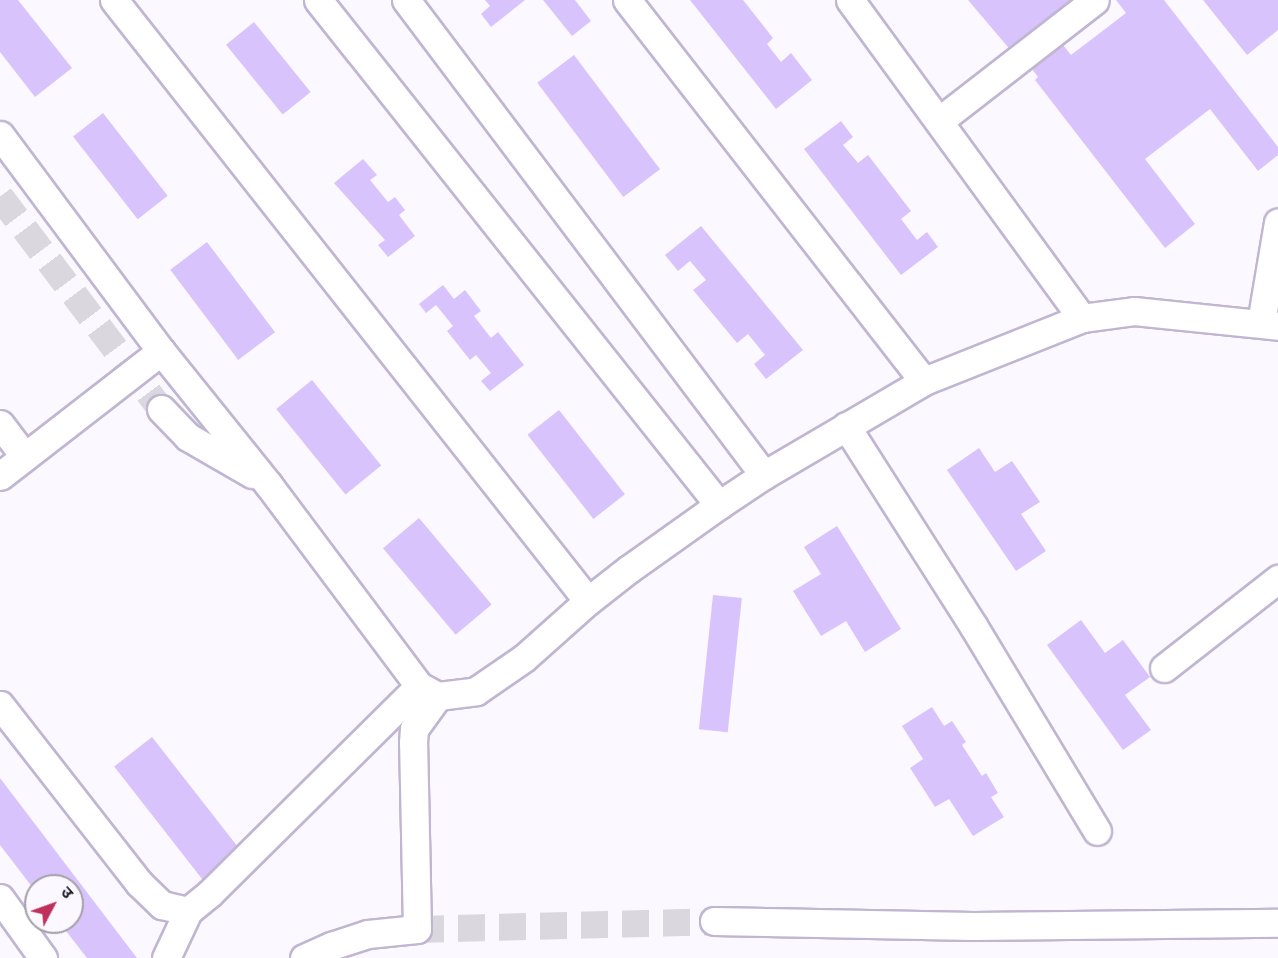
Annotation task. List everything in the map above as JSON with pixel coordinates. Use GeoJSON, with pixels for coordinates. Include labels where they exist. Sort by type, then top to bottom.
{"type":"FeatureCollection","features":[{"type":"Feature","properties":{"kind":"street"},"geometry":{"type":"LineString","coordinates":[[114,0],[588,601]]}},
{"type":"Feature","properties":{"kind":"street"},"geometry":{"type":"LineString","coordinates":[[318,0],[719,505]]}},
{"type":"Feature","properties":{"kind":"street"},"geometry":{"type":"LineString","coordinates":[[406,0],[764,476]]}},
{"type":"Feature","properties":{"kind":"street"},"geometry":{"type":"LineString","coordinates":[[627,0],[924,381]]}},
{"type":"Feature","properties":{"kind":"street"},"geometry":{"type":"LineString","coordinates":[[850,0],[1082,318]]}},
{"type":"Feature","properties":{"kind":"street"},"geometry":{"type":"LineString","coordinates":[[939,121],[1095,0]]}},
{"type":"Feature","properties":{"kind":"street"},"geometry":{"type":"LineString","coordinates":[[0,135],[161,351],[268,484],[428,691]]}},
{"type":"Feature","properties":{"kind":"street"},"geometry":{"type":"LineString","coordinates":[[166,958],[188,911],[428,691],[477,691],[524,658],[588,601],[719,505],[846,426],[924,381],[1082,318],[1134,311],[1269,325],[1278,222]]}},
{"type":"Feature","properties":{"kind":"street"},"geometry":{"type":"LineString","coordinates":[[0,476],[161,351]]}},
{"type":"Feature","properties":{"kind":"street"},"geometry":{"type":"LineString","coordinates":[[161,409],[188,437],[268,484]]}},
{"type":"Feature","properties":{"kind":"street"},"geometry":{"type":"LineString","coordinates":[[0,424],[25,457]]}},
{"type":"Feature","properties":{"kind":"street"},"geometry":{"type":"LineString","coordinates":[[846,426],[974,627],[1097,831]]}},
{"type":"Feature","properties":{"kind":"street"},"geometry":{"type":"LineString","coordinates":[[1164,668],[1278,579]]}},
{"type":"Feature","properties":{"kind":"street"},"geometry":{"type":"LineString","coordinates":[[304,958],[368,934],[417,929],[412,743],[414,729],[428,691]]}},
{"type":"Feature","properties":{"kind":"street"},"geometry":{"type":"LineString","coordinates":[[0,705],[139,883],[162,905],[188,911]]}},
{"type":"Feature","properties":{"kind":"street"},"geometry":{"type":"LineString","coordinates":[[0,898],[43,958]]}},
{"type":"Feature","properties":{"kind":"street"},"geometry":{"type":"LineString","coordinates":[[714,921],[974,926],[1278,923]]}},
{"type":"Feature","properties":{"kind":"building"},"geometry":{"type":"Polygon","coordinates":[[[0,0],[18,0],[72,68],[35,97],[0,52],[0,0]]]}},
{"type":"Feature","properties":{"kind":"building"},"geometry":{"type":"Polygon","coordinates":[[[485,0],[525,0],[491,27],[481,14],[490,6],[485,0]]]}},
{"type":"Feature","properties":{"kind":"building"},"geometry":{"type":"Polygon","coordinates":[[[543,0],[575,0],[591,21],[572,36],[543,0]]]}},
{"type":"Feature","properties":{"kind":"building"},"geometry":{"type":"Polygon","coordinates":[[[690,0],[743,0],[773,38],[767,44],[781,62],[791,53],[812,80],[776,109],[690,0]]]}},
{"type":"Feature","properties":{"kind":"building"},"geometry":{"type":"Polygon","coordinates":[[[968,0],[1071,0],[1075,5],[1013,53],[968,0]]]}},
{"type":"Feature","properties":{"kind":"building"},"geometry":{"type":"Polygon","coordinates":[[[1116,0],[1164,0],[1278,147],[1278,155],[1258,171],[1210,109],[1145,159],[1195,224],[1165,248],[1035,80],[1038,77],[1032,69],[1063,45],[1071,55],[1126,13],[1116,0]]]}},
{"type":"Feature","properties":{"kind":"building"},"geometry":{"type":"Polygon","coordinates":[[[1203,0],[1278,0],[1278,30],[1247,55],[1203,0]]]}},
{"type":"Feature","properties":{"kind":"building"},"geometry":{"type":"Polygon","coordinates":[[[254,22],[311,92],[283,115],[226,45],[254,22]]]}},
{"type":"Feature","properties":{"kind":"building"},"geometry":{"type":"Polygon","coordinates":[[[574,55],[660,169],[623,197],[537,83],[574,55]]]}},
{"type":"Feature","properties":{"kind":"building"},"geometry":{"type":"Polygon","coordinates":[[[103,113],[168,196],[138,219],[73,136],[103,113]]]}},
{"type":"Feature","properties":{"kind":"building"},"geometry":{"type":"Polygon","coordinates":[[[841,121],[853,137],[843,145],[858,163],[868,155],[911,211],[901,219],[917,240],[927,232],[938,247],[901,275],[804,149],[841,121]]]}},
{"type":"Feature","properties":{"kind":"building"},"geometry":{"type":"Polygon","coordinates":[[[363,159],[377,175],[370,180],[388,202],[395,197],[405,210],[399,215],[415,236],[388,257],[378,245],[385,240],[334,183],[363,159]]]}},
{"type":"Feature","properties":{"kind":"building"},"geometry":{"type":"Polygon","coordinates":[[[701,226],[803,350],[766,379],[754,364],[765,355],[748,334],[737,343],[693,290],[706,280],[690,261],[678,271],[665,255],[701,226]]]}},
{"type":"Feature","properties":{"kind":"building"},"geometry":{"type":"Polygon","coordinates":[[[207,242],[275,332],[238,360],[170,270],[207,242]]]}},
{"type":"Feature","properties":{"kind":"building"},"geometry":{"type":"Polygon","coordinates":[[[443,285],[454,299],[465,290],[481,311],[474,316],[491,338],[498,332],[524,365],[490,391],[481,381],[491,373],[476,355],[470,360],[447,331],[453,326],[436,305],[426,313],[419,304],[443,285]]]}},
{"type":"Feature","properties":{"kind":"building"},"geometry":{"type":"Polygon","coordinates":[[[312,380],[381,465],[345,494],[276,409],[312,380]]]}},
{"type":"Feature","properties":{"kind":"building"},"geometry":{"type":"Polygon","coordinates":[[[559,410],[625,494],[593,519],[527,435],[559,410]]]}},
{"type":"Feature","properties":{"kind":"building"},"geometry":{"type":"Polygon","coordinates":[[[979,448],[995,472],[1012,461],[1040,502],[1021,514],[1046,551],[1016,571],[947,470],[979,448]]]}},
{"type":"Feature","properties":{"kind":"building"},"geometry":{"type":"Polygon","coordinates":[[[419,518],[492,605],[456,635],[383,548],[419,518]]]}},
{"type":"Feature","properties":{"kind":"building"},"geometry":{"type":"Polygon","coordinates":[[[837,526],[901,629],[865,652],[846,621],[821,636],[793,591],[821,574],[804,547],[837,526]]]}},
{"type":"Feature","properties":{"kind":"building"},"geometry":{"type":"Polygon","coordinates":[[[713,595],[742,598],[728,732],[699,729],[713,595]]]}},
{"type":"Feature","properties":{"kind":"building"},"geometry":{"type":"Polygon","coordinates":[[[1081,620],[1105,653],[1123,640],[1150,677],[1125,695],[1151,730],[1123,750],[1047,645],[1081,620]]]}},
{"type":"Feature","properties":{"kind":"building"},"geometry":{"type":"Polygon","coordinates":[[[932,707],[944,726],[952,721],[966,742],[962,745],[982,776],[986,773],[998,793],[991,797],[1004,817],[973,836],[949,799],[935,807],[910,768],[923,759],[902,726],[932,707]]]}},
{"type":"Feature","properties":{"kind":"building"},"geometry":{"type":"Polygon","coordinates":[[[152,737],[241,851],[203,881],[114,767],[152,737]]]}},
{"type":"Feature","properties":{"kind":"building"},"geometry":{"type":"Polygon","coordinates":[[[0,778],[73,874],[24,874],[24,876],[0,845],[0,778]]]}},
{"type":"Feature","properties":{"kind":"building"},"geometry":{"type":"Polygon","coordinates":[[[84,888],[137,958],[87,958],[68,934],[84,934],[84,888]]]}},
{"type":"Feature","properties":{"kind":"tunnel"},"geometry":{"type":"LineString","coordinates":[[0,196],[161,409]]}},
{"type":"Feature","properties":{"kind":"tunnel"},"geometry":{"type":"LineString","coordinates":[[417,929],[714,921]]}}]}
